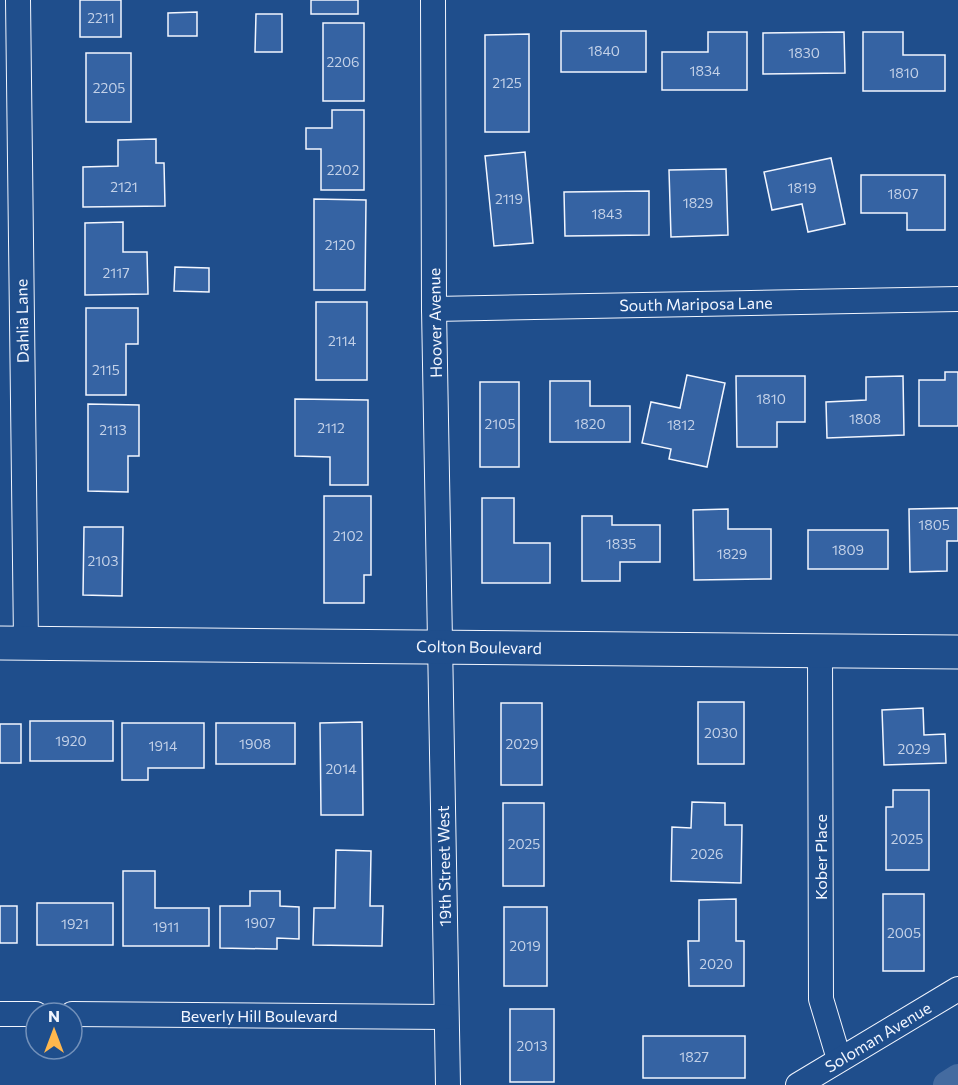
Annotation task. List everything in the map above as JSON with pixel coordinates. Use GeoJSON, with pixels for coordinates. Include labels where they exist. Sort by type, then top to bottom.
{"type":"FeatureCollection","features":[{"type":"Feature","properties":{"kind":"street","name":"Dahlia Lane"},"geometry":{"type":"LineString","coordinates":[[13,643],[10,134],[18,0]]}},
{"type":"Feature","properties":{"kind":"street","name":"Hoover Avenue"},"geometry":{"type":"LineString","coordinates":[[433,0],[434,309],[442,646]]}},
{"type":"Feature","properties":{"kind":"street","name":"South Mariposa Lane"},"geometry":{"type":"LineString","coordinates":[[434,309],[958,299]]}},
{"type":"Feature","properties":{"kind":"street","name":"Colton Boulevard"},"geometry":{"type":"LineString","coordinates":[[13,643],[958,652]]}},
{"type":"Feature","properties":{"kind":"street","name":"19th Street West"},"geometry":{"type":"LineString","coordinates":[[442,646],[448,1085]]}},
{"type":"Feature","properties":{"kind":"street","name":"Kober Place"},"geometry":{"type":"LineString","coordinates":[[820,652],[821,999],[839,1059]]}},
{"type":"Feature","properties":{"kind":"street","name":"Soloman Avenue"},"geometry":{"type":"LineString","coordinates":[[798,1085],[958,989]]}},
{"type":"Feature","properties":{"kind":"street"},"geometry":{"type":"LineString","coordinates":[[0,1014],[24,1014]]}},
{"type":"Feature","properties":{"kind":"street","name":"Beverly Hill Boulevard"},"geometry":{"type":"LineString","coordinates":[[84,1014],[446,1017]]}},
{"type":"Feature","properties":{"kind":"building"},"geometry":{"type":"Polygon","coordinates":[[[80,0],[121,0],[121,37],[80,37],[80,0]]]}},
{"type":"Feature","properties":{"kind":"building"},"geometry":{"type":"Polygon","coordinates":[[[311,0],[358,0],[358,14],[311,14],[311,0]]]}},
{"type":"Feature","properties":{"kind":"building"},"geometry":{"type":"Polygon","coordinates":[[[197,12],[197,36],[168,36],[168,13],[197,12]]]}},
{"type":"Feature","properties":{"kind":"building"},"geometry":{"type":"Polygon","coordinates":[[[256,14],[282,14],[282,52],[255,52],[256,14]]]}},
{"type":"Feature","properties":{"kind":"building"},"geometry":{"type":"Polygon","coordinates":[[[323,23],[364,23],[364,101],[323,101],[323,23]]]}},
{"type":"Feature","properties":{"kind":"building"},"geometry":{"type":"Polygon","coordinates":[[[561,31],[646,31],[646,72],[561,72],[561,31]]]}},
{"type":"Feature","properties":{"kind":"building"},"geometry":{"type":"Polygon","coordinates":[[[708,32],[747,32],[747,90],[662,90],[662,52],[708,52],[708,32]]]}},
{"type":"Feature","properties":{"kind":"building"},"geometry":{"type":"Polygon","coordinates":[[[844,32],[845,73],[763,74],[763,33],[844,32]]]}},
{"type":"Feature","properties":{"kind":"building"},"geometry":{"type":"Polygon","coordinates":[[[863,32],[903,32],[903,55],[945,55],[945,91],[863,91],[863,32]]]}},
{"type":"Feature","properties":{"kind":"building"},"geometry":{"type":"Polygon","coordinates":[[[529,34],[529,132],[485,132],[485,35],[529,34]]]}},
{"type":"Feature","properties":{"kind":"building"},"geometry":{"type":"Polygon","coordinates":[[[86,53],[131,53],[131,122],[86,122],[86,53]]]}},
{"type":"Feature","properties":{"kind":"building"},"geometry":{"type":"Polygon","coordinates":[[[332,110],[364,110],[364,190],[321,190],[321,149],[306,149],[306,128],[332,128],[332,110]]]}},
{"type":"Feature","properties":{"kind":"building"},"geometry":{"type":"Polygon","coordinates":[[[156,139],[156,163],[164,163],[165,206],[83,207],[83,167],[118,166],[118,140],[156,139]]]}},
{"type":"Feature","properties":{"kind":"building"},"geometry":{"type":"Polygon","coordinates":[[[525,152],[533,243],[494,246],[485,156],[525,152]]]}},
{"type":"Feature","properties":{"kind":"building"},"geometry":{"type":"Polygon","coordinates":[[[831,158],[845,224],[808,232],[802,204],[772,210],[764,172],[831,158]]]}},
{"type":"Feature","properties":{"kind":"building"},"geometry":{"type":"Polygon","coordinates":[[[726,169],[728,235],[671,237],[669,170],[726,169]]]}},
{"type":"Feature","properties":{"kind":"building"},"geometry":{"type":"Polygon","coordinates":[[[861,175],[945,175],[945,230],[907,230],[907,213],[861,213],[861,175]]]}},
{"type":"Feature","properties":{"kind":"building"},"geometry":{"type":"Polygon","coordinates":[[[649,191],[649,235],[565,236],[564,192],[649,191]]]}},
{"type":"Feature","properties":{"kind":"building"},"geometry":{"type":"Polygon","coordinates":[[[314,199],[366,200],[365,290],[314,290],[314,199]]]}},
{"type":"Feature","properties":{"kind":"building"},"geometry":{"type":"Polygon","coordinates":[[[123,222],[123,252],[147,252],[148,294],[85,295],[85,223],[123,222]]]}},
{"type":"Feature","properties":{"kind":"building"},"geometry":{"type":"Polygon","coordinates":[[[175,267],[209,268],[209,292],[174,291],[175,267]]]}},
{"type":"Feature","properties":{"kind":"building"},"geometry":{"type":"Polygon","coordinates":[[[316,302],[367,302],[367,380],[316,380],[316,302]]]}},
{"type":"Feature","properties":{"kind":"building"},"geometry":{"type":"Polygon","coordinates":[[[86,308],[138,308],[138,344],[126,344],[126,395],[86,395],[86,308]]]}},
{"type":"Feature","properties":{"kind":"building"},"geometry":{"type":"Polygon","coordinates":[[[945,372],[958,372],[958,426],[919,426],[919,380],[945,380],[945,372]]]}},
{"type":"Feature","properties":{"kind":"building"},"geometry":{"type":"Polygon","coordinates":[[[687,375],[725,383],[707,467],[669,459],[671,449],[642,443],[651,402],[680,408],[687,375]]]}},
{"type":"Feature","properties":{"kind":"building"},"geometry":{"type":"Polygon","coordinates":[[[736,376],[805,376],[805,422],[777,422],[777,447],[737,447],[736,376]]]}},
{"type":"Feature","properties":{"kind":"building"},"geometry":{"type":"Polygon","coordinates":[[[903,376],[904,435],[827,438],[826,402],[866,400],[866,377],[903,376]]]}},
{"type":"Feature","properties":{"kind":"building"},"geometry":{"type":"Polygon","coordinates":[[[550,381],[590,381],[590,406],[630,406],[630,442],[550,442],[550,381]]]}},
{"type":"Feature","properties":{"kind":"building"},"geometry":{"type":"Polygon","coordinates":[[[480,382],[519,382],[519,467],[480,467],[480,382]]]}},
{"type":"Feature","properties":{"kind":"building"},"geometry":{"type":"Polygon","coordinates":[[[295,399],[368,400],[368,485],[330,485],[330,457],[295,456],[295,399]]]}},
{"type":"Feature","properties":{"kind":"building"},"geometry":{"type":"Polygon","coordinates":[[[88,404],[139,405],[139,456],[128,456],[128,492],[88,491],[88,404]]]}},
{"type":"Feature","properties":{"kind":"building"},"geometry":{"type":"Polygon","coordinates":[[[324,496],[371,496],[371,575],[364,575],[364,603],[324,603],[324,496]]]}},
{"type":"Feature","properties":{"kind":"building"},"geometry":{"type":"Polygon","coordinates":[[[482,498],[514,498],[514,543],[550,543],[550,583],[482,583],[482,498]]]}},
{"type":"Feature","properties":{"kind":"building"},"geometry":{"type":"Polygon","coordinates":[[[958,508],[958,541],[947,541],[947,571],[910,572],[909,509],[958,508]]]}},
{"type":"Feature","properties":{"kind":"building"},"geometry":{"type":"Polygon","coordinates":[[[728,509],[728,529],[771,529],[771,579],[694,580],[693,510],[728,509]]]}},
{"type":"Feature","properties":{"kind":"building"},"geometry":{"type":"Polygon","coordinates":[[[582,516],[612,516],[612,525],[660,525],[660,562],[620,562],[620,581],[582,581],[582,516]]]}},
{"type":"Feature","properties":{"kind":"building"},"geometry":{"type":"Polygon","coordinates":[[[84,527],[123,527],[122,596],[83,595],[84,527]]]}},
{"type":"Feature","properties":{"kind":"building"},"geometry":{"type":"Polygon","coordinates":[[[808,530],[888,530],[888,569],[808,569],[808,530]]]}},
{"type":"Feature","properties":{"kind":"building"},"geometry":{"type":"Polygon","coordinates":[[[698,702],[744,702],[744,764],[698,764],[698,702]]]}},
{"type":"Feature","properties":{"kind":"building"},"geometry":{"type":"Polygon","coordinates":[[[501,703],[542,703],[542,785],[501,785],[501,703]]]}},
{"type":"Feature","properties":{"kind":"building"},"geometry":{"type":"Polygon","coordinates":[[[923,708],[924,735],[945,734],[946,763],[884,765],[882,710],[923,708]]]}},
{"type":"Feature","properties":{"kind":"building"},"geometry":{"type":"Polygon","coordinates":[[[30,721],[113,721],[113,761],[30,761],[30,721]]]}},
{"type":"Feature","properties":{"kind":"building"},"geometry":{"type":"Polygon","coordinates":[[[362,722],[363,815],[321,815],[320,723],[362,722]]]}},
{"type":"Feature","properties":{"kind":"building"},"geometry":{"type":"Polygon","coordinates":[[[122,723],[204,723],[204,768],[148,768],[148,780],[122,780],[122,723]]]}},
{"type":"Feature","properties":{"kind":"building"},"geometry":{"type":"Polygon","coordinates":[[[216,723],[295,723],[295,764],[216,764],[216,723]]]}},
{"type":"Feature","properties":{"kind":"building"},"geometry":{"type":"Polygon","coordinates":[[[0,724],[21,724],[21,763],[0,763],[0,724]]]}},
{"type":"Feature","properties":{"kind":"building"},"geometry":{"type":"Polygon","coordinates":[[[893,790],[929,790],[929,870],[886,870],[886,807],[893,807],[893,790]]]}},
{"type":"Feature","properties":{"kind":"building"},"geometry":{"type":"Polygon","coordinates":[[[692,802],[725,803],[725,825],[742,825],[741,883],[671,881],[672,827],[691,828],[692,802]]]}},
{"type":"Feature","properties":{"kind":"building"},"geometry":{"type":"Polygon","coordinates":[[[503,803],[544,803],[544,886],[503,886],[503,803]]]}},
{"type":"Feature","properties":{"kind":"building"},"geometry":{"type":"Polygon","coordinates":[[[336,850],[371,851],[370,906],[383,906],[382,946],[313,945],[314,908],[335,908],[336,850]]]}},
{"type":"Feature","properties":{"kind":"building"},"geometry":{"type":"Polygon","coordinates":[[[123,871],[155,871],[155,908],[209,908],[209,946],[123,946],[123,871]]]}},
{"type":"Feature","properties":{"kind":"building"},"geometry":{"type":"Polygon","coordinates":[[[250,891],[280,891],[280,906],[299,907],[299,939],[277,938],[277,949],[220,948],[220,906],[250,906],[250,891]]]}},
{"type":"Feature","properties":{"kind":"building"},"geometry":{"type":"Polygon","coordinates":[[[883,894],[924,894],[924,971],[883,971],[883,894]]]}},
{"type":"Feature","properties":{"kind":"building"},"geometry":{"type":"Polygon","coordinates":[[[736,899],[736,941],[744,941],[744,986],[689,986],[688,941],[699,941],[699,900],[736,899]]]}},
{"type":"Feature","properties":{"kind":"building"},"geometry":{"type":"Polygon","coordinates":[[[37,903],[113,903],[113,945],[37,945],[37,903]]]}},
{"type":"Feature","properties":{"kind":"building"},"geometry":{"type":"Polygon","coordinates":[[[0,906],[17,906],[17,943],[0,943],[0,906]]]}},
{"type":"Feature","properties":{"kind":"building"},"geometry":{"type":"Polygon","coordinates":[[[504,907],[547,907],[547,986],[504,986],[504,907]]]}},
{"type":"Feature","properties":{"kind":"building"},"geometry":{"type":"Polygon","coordinates":[[[510,1009],[554,1009],[554,1082],[510,1082],[510,1009]]]}},
{"type":"Feature","properties":{"kind":"building"},"geometry":{"type":"Polygon","coordinates":[[[643,1036],[745,1036],[745,1078],[643,1078],[643,1036]]]}},
{"type":"Feature","properties":{"kind":"waterway"},"geometry":{"type":"LineString","coordinates":[[947,1085],[958,1078]]}}]}
